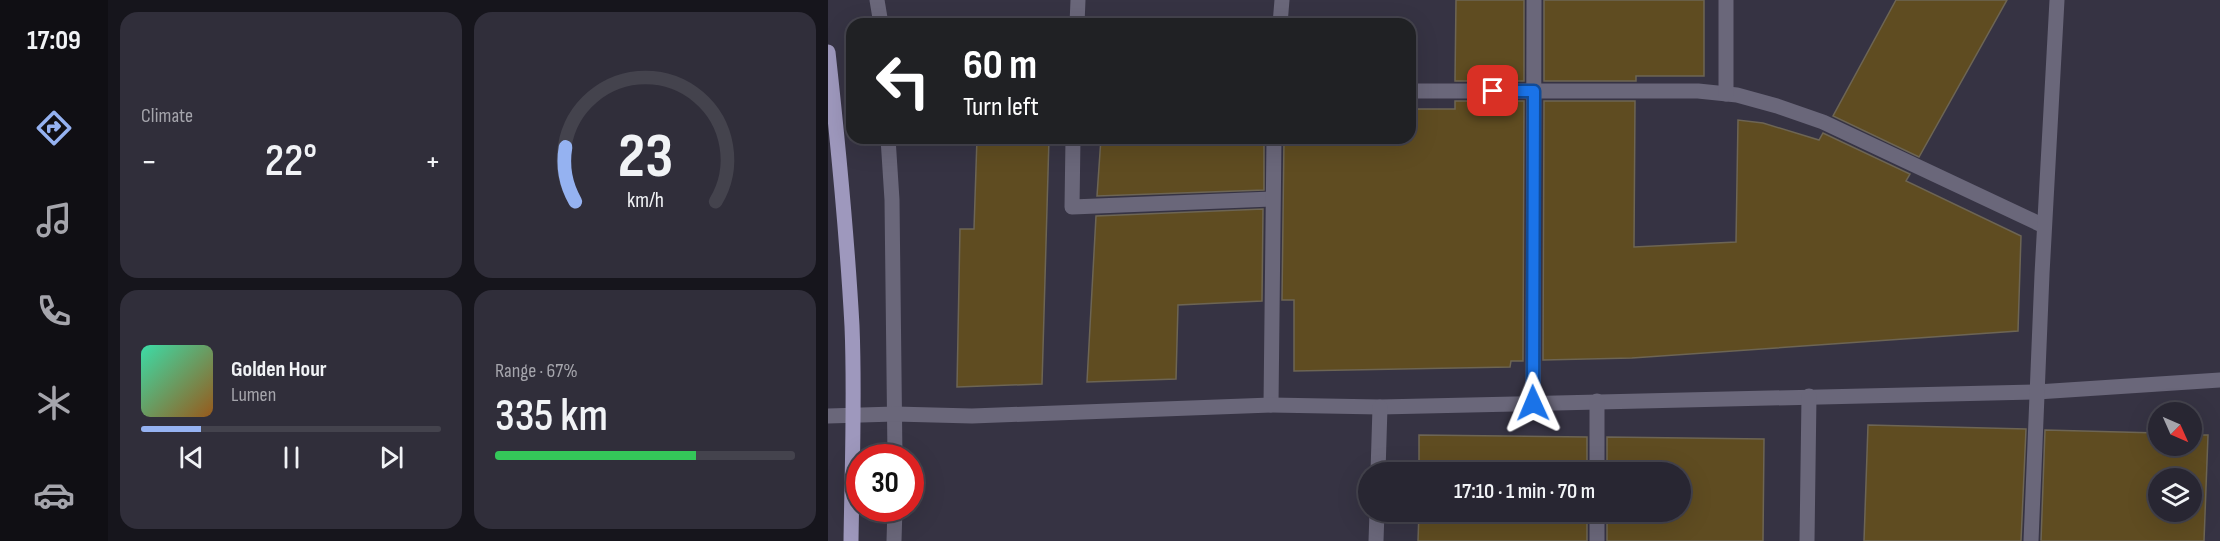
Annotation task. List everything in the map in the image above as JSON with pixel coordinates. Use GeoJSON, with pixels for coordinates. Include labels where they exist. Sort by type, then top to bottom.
{"type":"FeatureCollection","features":[{"type":"Feature","properties":{"kind":"main road"},"geometry":{"type":"LineString","coordinates":[[828,52],[841,174],[851,315],[853,414],[851,541]]}},
{"type":"Feature","properties":{"kind":"street"},"geometry":{"type":"LineString","coordinates":[[877,0],[879,18]]}},
{"type":"Feature","properties":{"kind":"street"},"geometry":{"type":"LineString","coordinates":[[1077,18],[1078,0]]}},
{"type":"Feature","properties":{"kind":"street"},"geometry":{"type":"LineString","coordinates":[[1280,18],[1282,0]]}},
{"type":"Feature","properties":{"kind":"street"},"geometry":{"type":"LineString","coordinates":[[1533,403],[1534,0]]}},
{"type":"Feature","properties":{"kind":"street"},"geometry":{"type":"LineString","coordinates":[[1726,0],[1726,94]]}},
{"type":"Feature","properties":{"kind":"street"},"geometry":{"type":"LineString","coordinates":[[2031,541],[2044,226],[2057,0]]}},
{"type":"Feature","properties":{"kind":"street"},"geometry":{"type":"LineString","coordinates":[[1416,91],[1698,91],[1737,95],[1823,122],[2044,226]]}},
{"type":"Feature","properties":{"kind":"street"},"geometry":{"type":"LineString","coordinates":[[888,144],[892,200],[895,444]]}},
{"type":"Feature","properties":{"kind":"street"},"geometry":{"type":"LineString","coordinates":[[1073,144],[1072,207],[1272,199]]}},
{"type":"Feature","properties":{"kind":"street"},"geometry":{"type":"LineString","coordinates":[[1271,405],[1274,144]]}},
{"type":"Feature","properties":{"kind":"street"},"geometry":{"type":"LineString","coordinates":[[828,416],[853,414],[972,416],[1271,405],[1380,406],[2037,392],[2220,380]]}},
{"type":"Feature","properties":{"kind":"street"},"geometry":{"type":"LineString","coordinates":[[1808,541],[1809,396]]}},
{"type":"Feature","properties":{"kind":"street"},"geometry":{"type":"LineString","coordinates":[[1597,401],[1597,462]]}},
{"type":"Feature","properties":{"kind":"street"},"geometry":{"type":"LineString","coordinates":[[1378,462],[1380,406]]}},
{"type":"Feature","properties":{"kind":"street"},"geometry":{"type":"LineString","coordinates":[[894,541],[895,522]]}},
{"type":"Feature","properties":{"kind":"street"},"geometry":{"type":"LineString","coordinates":[[1376,541],[1377,522]]}},
{"type":"Feature","properties":{"kind":"street"},"geometry":{"type":"LineString","coordinates":[[1597,522],[1597,541]]}},
{"type":"Feature","properties":{"kind":"building"},"geometry":{"type":"Polygon","coordinates":[[[1456,0],[1524,0],[1524,81],[1455,81],[1456,0]]]}},
{"type":"Feature","properties":{"kind":"building"},"geometry":{"type":"Polygon","coordinates":[[[1544,0],[1704,0],[1704,76],[1636,76],[1636,81],[1544,81],[1544,0]]]}},
{"type":"Feature","properties":{"kind":"building"},"geometry":{"type":"Polygon","coordinates":[[[1896,0],[2007,0],[1919,157],[1833,116],[1896,0]]]}},
{"type":"Feature","properties":{"kind":"building"},"geometry":{"type":"Polygon","coordinates":[[[1455,101],[1524,101],[1523,361],[1511,361],[1510,367],[1294,371],[1294,300],[1282,300],[1284,144],[1416,144],[1416,109],[1455,109],[1455,101]]]}},
{"type":"Feature","properties":{"kind":"building"},"geometry":{"type":"Polygon","coordinates":[[[1544,101],[1635,101],[1634,247],[1736,242],[1738,120],[1763,123],[1819,140],[1823,133],[1910,174],[1906,181],[2021,236],[2018,331],[1632,358],[1543,360],[1544,101]]]}},
{"type":"Feature","properties":{"kind":"building"},"geometry":{"type":"Polygon","coordinates":[[[977,144],[1049,144],[1042,384],[957,387],[960,229],[974,229],[977,144]]]}},
{"type":"Feature","properties":{"kind":"building"},"geometry":{"type":"Polygon","coordinates":[[[1101,144],[1264,144],[1264,190],[1097,196],[1101,144]]]}},
{"type":"Feature","properties":{"kind":"building"},"geometry":{"type":"Polygon","coordinates":[[[1263,209],[1262,301],[1178,305],[1176,379],[1087,382],[1096,216],[1263,209]]]}},
{"type":"Feature","properties":{"kind":"building"},"geometry":{"type":"Polygon","coordinates":[[[1868,425],[2026,429],[2021,541],[1864,541],[1868,425]]]}},
{"type":"Feature","properties":{"kind":"building"},"geometry":{"type":"Polygon","coordinates":[[[2045,430],[2148,433],[2148,456],[2202,456],[2202,435],[2208,435],[2204,541],[2041,541],[2045,430]]]}},
{"type":"Feature","properties":{"kind":"building"},"geometry":{"type":"Polygon","coordinates":[[[1419,435],[1587,437],[1587,462],[1419,462],[1419,435]]]}},
{"type":"Feature","properties":{"kind":"building"},"geometry":{"type":"Polygon","coordinates":[[[1607,437],[1764,439],[1763,541],[1607,541],[1607,522],[1691,522],[1691,462],[1607,462],[1607,437]]]}},
{"type":"Feature","properties":{"kind":"building"},"geometry":{"type":"Polygon","coordinates":[[[1419,522],[1587,522],[1587,541],[1418,541],[1419,522]]]}},
{"type":"Feature","properties":{"kind":"route"},"geometry":{"type":"LineString","coordinates":[[1493,91],[1534,91],[1533,403]]}}]}
